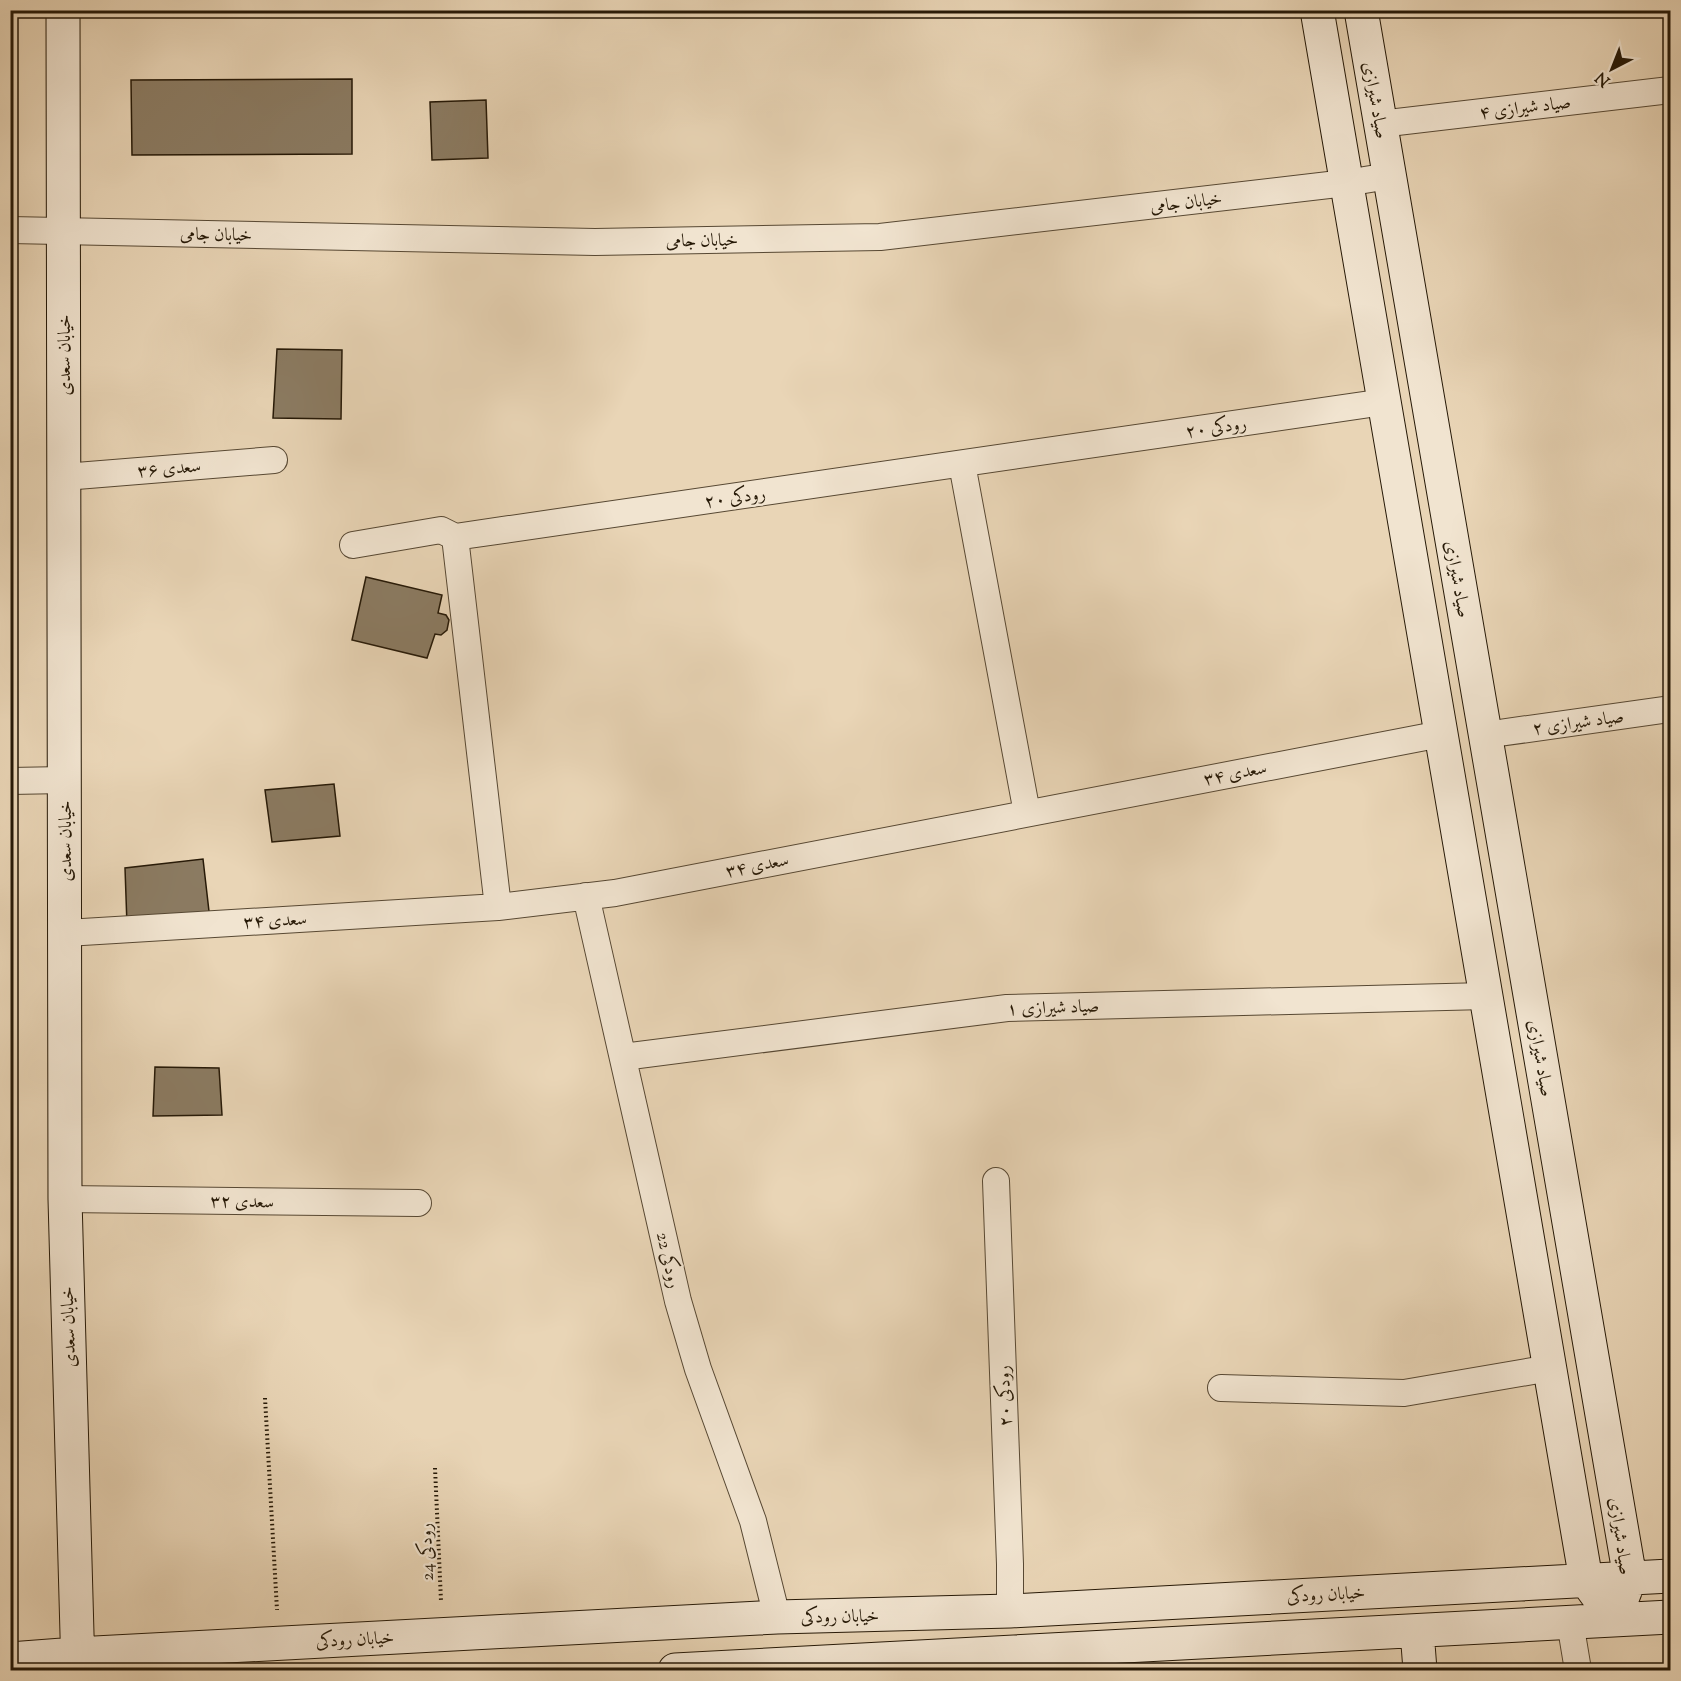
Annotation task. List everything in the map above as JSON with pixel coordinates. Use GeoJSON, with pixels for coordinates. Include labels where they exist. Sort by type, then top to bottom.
{"type":"FeatureCollection","features":[{"type":"Feature","properties":{"kind":"main road","name":"خیابان سعدی"},"geometry":{"type":"LineString","coordinates":[[63,10],[65,1199],[77,1662]]}},
{"type":"Feature","properties":{"kind":"main road","name":"صیاد شیرازی"},"geometry":{"type":"LineString","coordinates":[[1317,10],[1586,1580],[1615,1620]]}},
{"type":"Feature","properties":{"kind":"main road","name":"صیاد شیرازی"},"geometry":{"type":"LineString","coordinates":[[1361,10],[1630,1578],[1615,1620]]}},
{"type":"Feature","properties":{"kind":"main road","name":"خیابان رودکی"},"geometry":{"type":"LineString","coordinates":[[10,1659],[77,1662],[279,1643],[777,1617],[1010,1611],[1671,1576]]}},
{"type":"Feature","properties":{"kind":"main road"},"geometry":{"type":"LineString","coordinates":[[777,1617],[781,1664]]}},
{"type":"Feature","properties":{"kind":"main road"},"geometry":{"type":"LineString","coordinates":[[675,1671],[781,1664],[963,1663],[1417,1631],[1671,1617]]}},
{"type":"Feature","properties":{"kind":"main road"},"geometry":{"type":"LineString","coordinates":[[1417,1631],[1420,1671]]}},
{"type":"Feature","properties":{"kind":"street","name":"صیاد شیرازی ۴"},"geometry":{"type":"LineString","coordinates":[[1380,124],[1671,90]]}},
{"type":"Feature","properties":{"kind":"street","name":"خیابان جامی"},"geometry":{"type":"LineString","coordinates":[[10,230],[595,242],[880,237],[1346,183],[1389,176]]}},
{"type":"Feature","properties":{"kind":"street","name":"رودکی ۲۰"},"geometry":{"type":"LineString","coordinates":[[353,545],[441,530],[455,537],[1384,402]]}},
{"type":"Feature","properties":{"kind":"street","name":"سعدی ۳۶"},"geometry":{"type":"LineString","coordinates":[[64,477],[274,460]]}},
{"type":"Feature","properties":{"kind":"street"},"geometry":{"type":"LineString","coordinates":[[962,464],[1027,813]]}},
{"type":"Feature","properties":{"kind":"street"},"geometry":{"type":"LineString","coordinates":[[455,537],[498,907]]}},
{"type":"Feature","properties":{"kind":"street","name":"صیاد شیرازی ۲"},"geometry":{"type":"LineString","coordinates":[[1485,735],[1671,709]]}},
{"type":"Feature","properties":{"kind":"street","name":"سعدی ۳۴"},"geometry":{"type":"LineString","coordinates":[[66,933],[498,907],[615,893],[1441,734]]}},
{"type":"Feature","properties":{"kind":"street"},"geometry":{"type":"LineString","coordinates":[[10,781],[65,780]]}},
{"type":"Feature","properties":{"kind":"street","name":"رودکی 22"},"geometry":{"type":"LineString","coordinates":[[585,896],[678,1301],[698,1369],[753,1521],[777,1617]]}},
{"type":"Feature","properties":{"kind":"street","name":"صیاد شیرازی ۱"},"geometry":{"type":"LineString","coordinates":[[623,1057],[1007,1008],[1485,996]]}},
{"type":"Feature","properties":{"kind":"street","name":"رودکی ۲۰"},"geometry":{"type":"LineString","coordinates":[[996,1181],[1010,1611]]}},
{"type":"Feature","properties":{"kind":"street","name":"سعدی ۳۲"},"geometry":{"type":"LineString","coordinates":[[65,1199],[418,1203]]}},
{"type":"Feature","properties":{"kind":"street"},"geometry":{"type":"LineString","coordinates":[[1221,1388],[1404,1393],[1550,1368]]}},
{"type":"Feature","properties":{"kind":"street"},"geometry":{"type":"LineString","coordinates":[[1570,1622],[1578,1671]]}},
{"type":"Feature","properties":{"kind":"path"},"geometry":{"type":"LineString","coordinates":[[265,1398],[279,1643]]}},
{"type":"Feature","properties":{"kind":"path","name":"رودکی 24"},"geometry":{"type":"LineString","coordinates":[[435,1468],[443,1635]]}},
{"type":"Feature","properties":{"kind":"building"},"geometry":{"type":"Polygon","coordinates":[[[352,79],[352,154],[132,155],[131,80],[352,79]]]}},
{"type":"Feature","properties":{"kind":"building"},"geometry":{"type":"Polygon","coordinates":[[[486,100],[488,158],[432,160],[430,102],[486,100]]]}},
{"type":"Feature","properties":{"kind":"building"},"geometry":{"type":"Polygon","coordinates":[[[277,349],[342,350],[341,419],[273,418],[277,349]]]}},
{"type":"Feature","properties":{"kind":"building"},"geometry":{"type":"Polygon","coordinates":[[[366,577],[442,595],[438,613],[446,615],[449,620],[447,630],[441,635],[435,634],[427,658],[352,640],[366,577]]]}},
{"type":"Feature","properties":{"kind":"building"},"geometry":{"type":"Polygon","coordinates":[[[334,784],[340,836],[272,842],[265,790],[334,784]]]}},
{"type":"Feature","properties":{"kind":"building"},"geometry":{"type":"Polygon","coordinates":[[[203,859],[210,920],[127,925],[125,868],[203,859]]]}},
{"type":"Feature","properties":{"kind":"building"},"geometry":{"type":"Polygon","coordinates":[[[155,1067],[219,1068],[222,1115],[153,1116],[155,1067]]]}}]}
